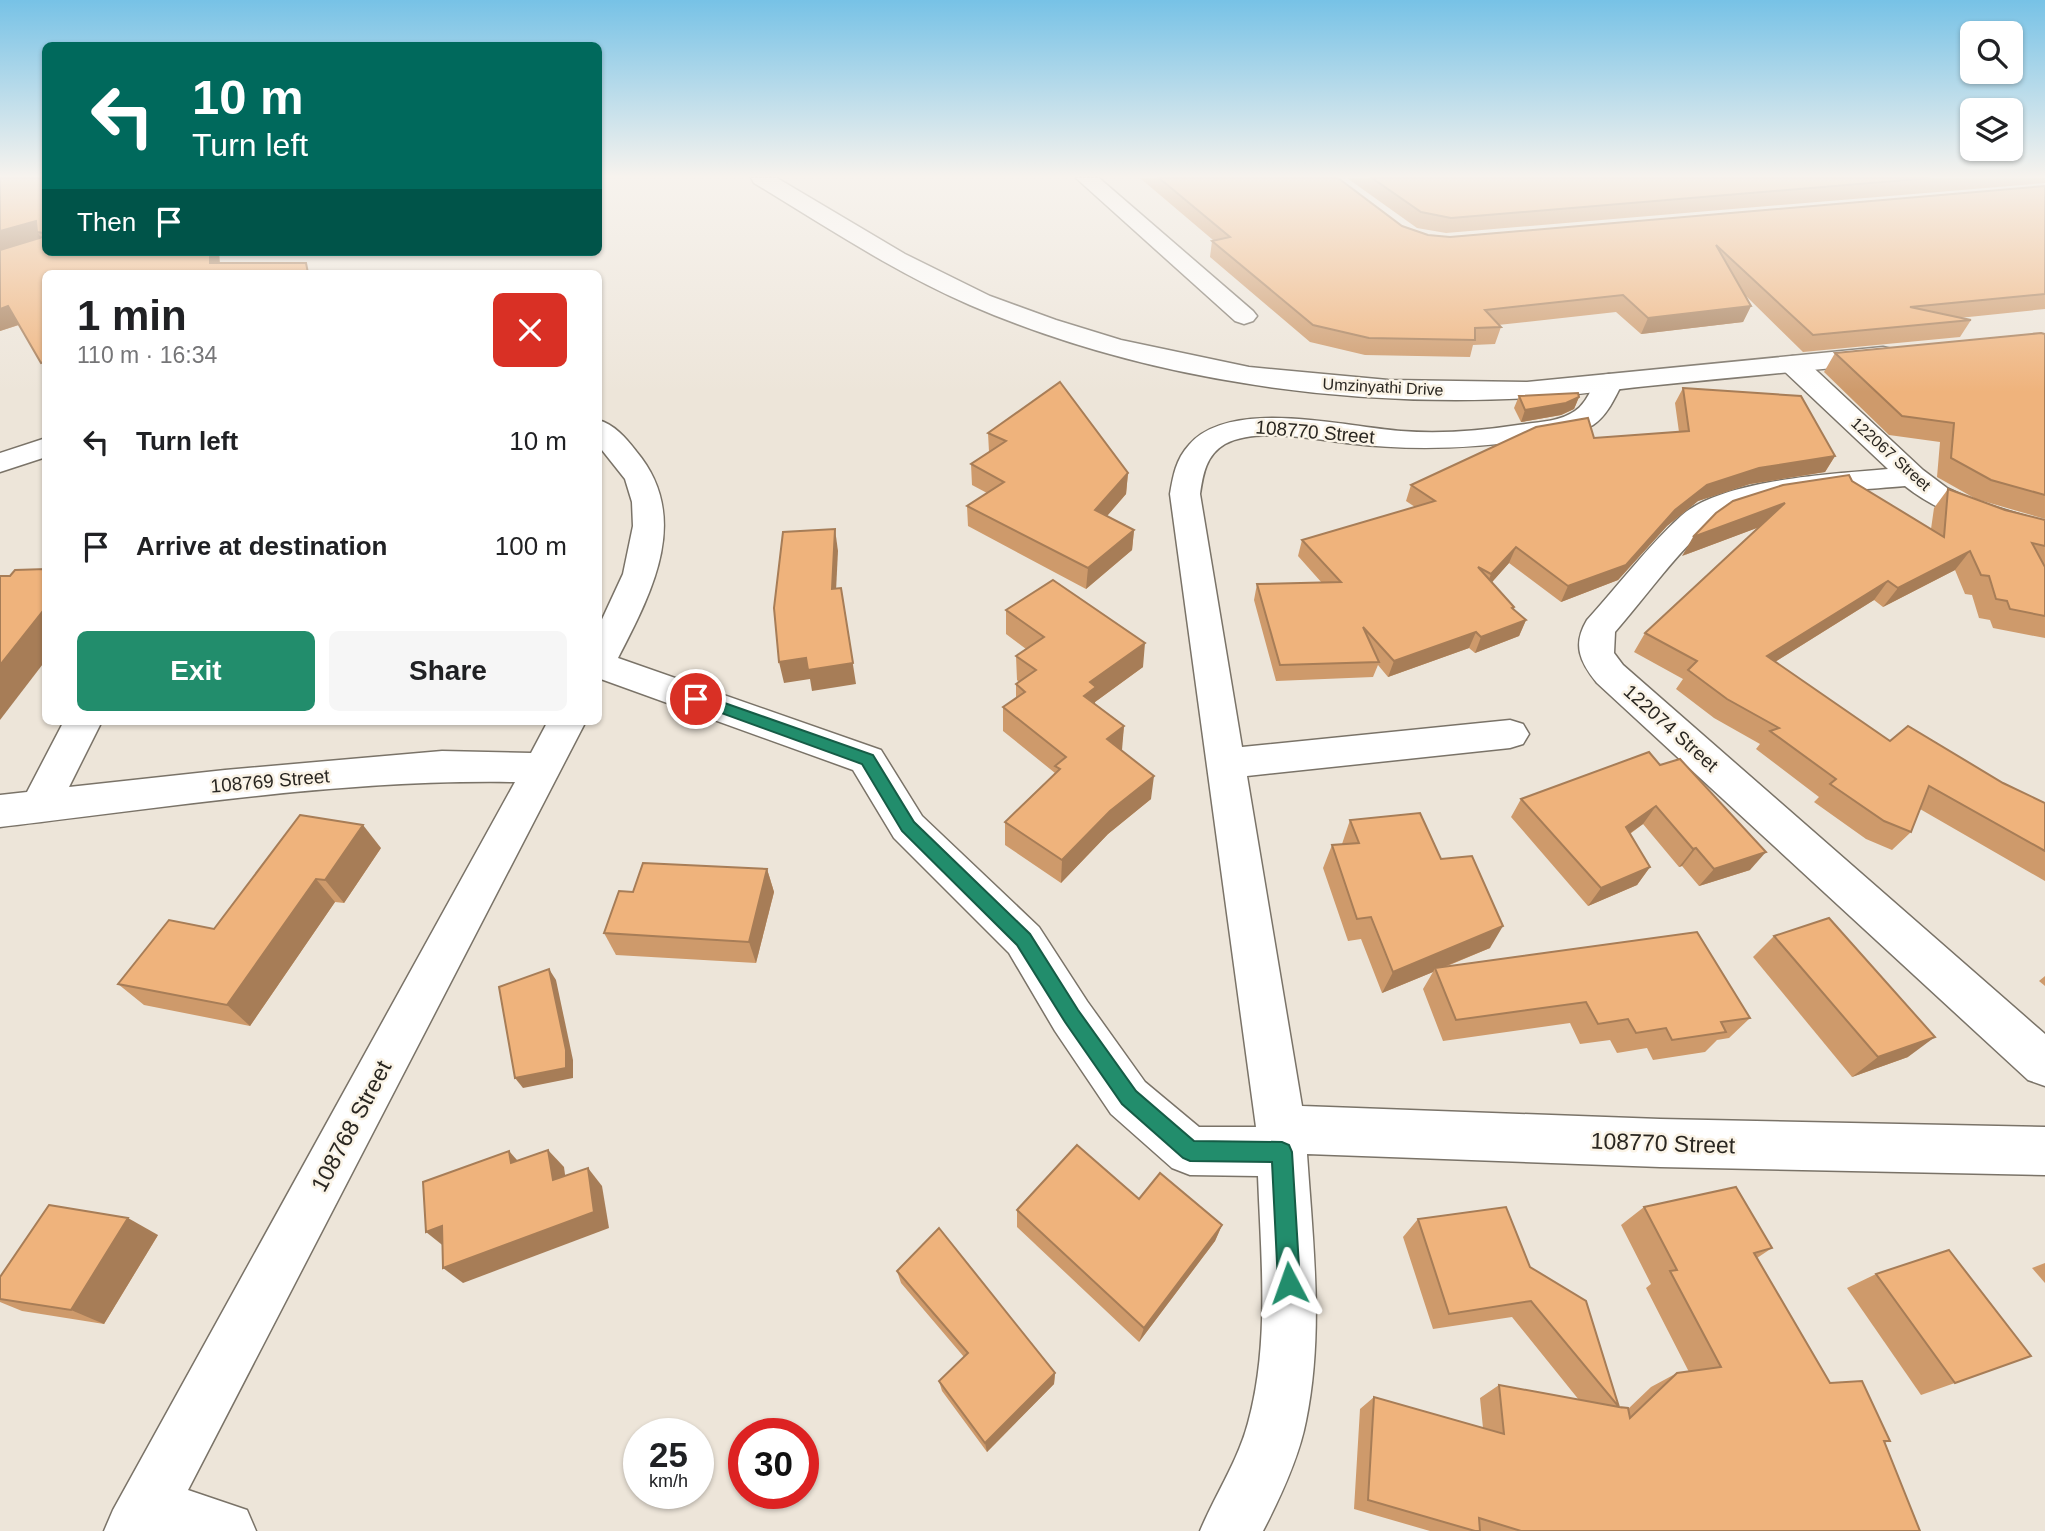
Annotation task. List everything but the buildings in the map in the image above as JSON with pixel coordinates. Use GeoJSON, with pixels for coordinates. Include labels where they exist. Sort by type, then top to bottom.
{"type":"FeatureCollection","features":[{"type":"Feature","properties":{"kind":"street","name":"Umzinyathi Drive"},"geometry":{"type":"LineString","coordinates":[[885,249],[937,280],[1021,317],[1106,346],[1216,370],[1342,387],[1449,391],[1530,390],[1912,352]]}},
{"type":"Feature","properties":{"kind":"street"},"geometry":{"type":"LineString","coordinates":[[1168,249],[1244,316]]}},
{"type":"Feature","properties":{"kind":"street","name":"122067 Street"},"geometry":{"type":"LineString","coordinates":[[1793,364],[1912,476],[1948,502],[2045,531]]}},
{"type":"Feature","properties":{"kind":"street","name":"108770 Street"},"geometry":{"type":"LineString","coordinates":[[1230,1531],[1253,1488],[1277,1424],[1287,1364],[1289,1283],[1282,1141],[1185,494],[1188,468],[1200,450],[1223,434],[1247,426],[1277,426],[1423,441],[1468,439],[1573,424],[1588,415],[1609,382]]}},
{"type":"Feature","properties":{"kind":"street"},"geometry":{"type":"LineString","coordinates":[[602,433],[630,463],[641,481],[648,513],[647,541],[638,578],[602,654]]}},
{"type":"Feature","properties":{"kind":"street"},"geometry":{"type":"LineString","coordinates":[[0,463],[42,448]]}},
{"type":"Feature","properties":{"kind":"street","name":"122074 Street"},"geometry":{"type":"LineString","coordinates":[[1912,476],[1745,497],[1707,512],[1693,522],[1599,628],[1593,650],[1596,658],[1611,674],[2045,1064]]}},
{"type":"Feature","properties":{"kind":"street"},"geometry":{"type":"LineString","coordinates":[[602,664],[867,760],[908,827],[1024,940],[1129,1098],[1190,1151],[1282,1141]]}},
{"type":"Feature","properties":{"kind":"street"},"geometry":{"type":"LineString","coordinates":[[40,806],[81,725]]}},
{"type":"Feature","properties":{"kind":"street","name":"108768 Street"},"geometry":{"type":"LineString","coordinates":[[141,1520],[565,725]]}},
{"type":"Feature","properties":{"kind":"street"},"geometry":{"type":"LineString","coordinates":[[1224,764],[1510,733]]}},
{"type":"Feature","properties":{"kind":"street","name":"108769 Street"},"geometry":{"type":"LineString","coordinates":[[0,811],[225,785],[442,766],[542,768]]}},
{"type":"Feature","properties":{"kind":"street","name":"108770 Street"},"geometry":{"type":"LineString","coordinates":[[1282,1141],[1660,1143],[2045,1151]]}},
{"type":"Feature","properties":{"kind":"street"},"geometry":{"type":"LineString","coordinates":[[141,1520],[226,1531]]}},
{"type":"Feature","properties":{"kind":"route"},"geometry":{"type":"LineString","coordinates":[[696,699],[867,760],[908,827],[1024,940],[1129,1098],[1190,1151],[1282,1152],[1289,1283]]}}]}
